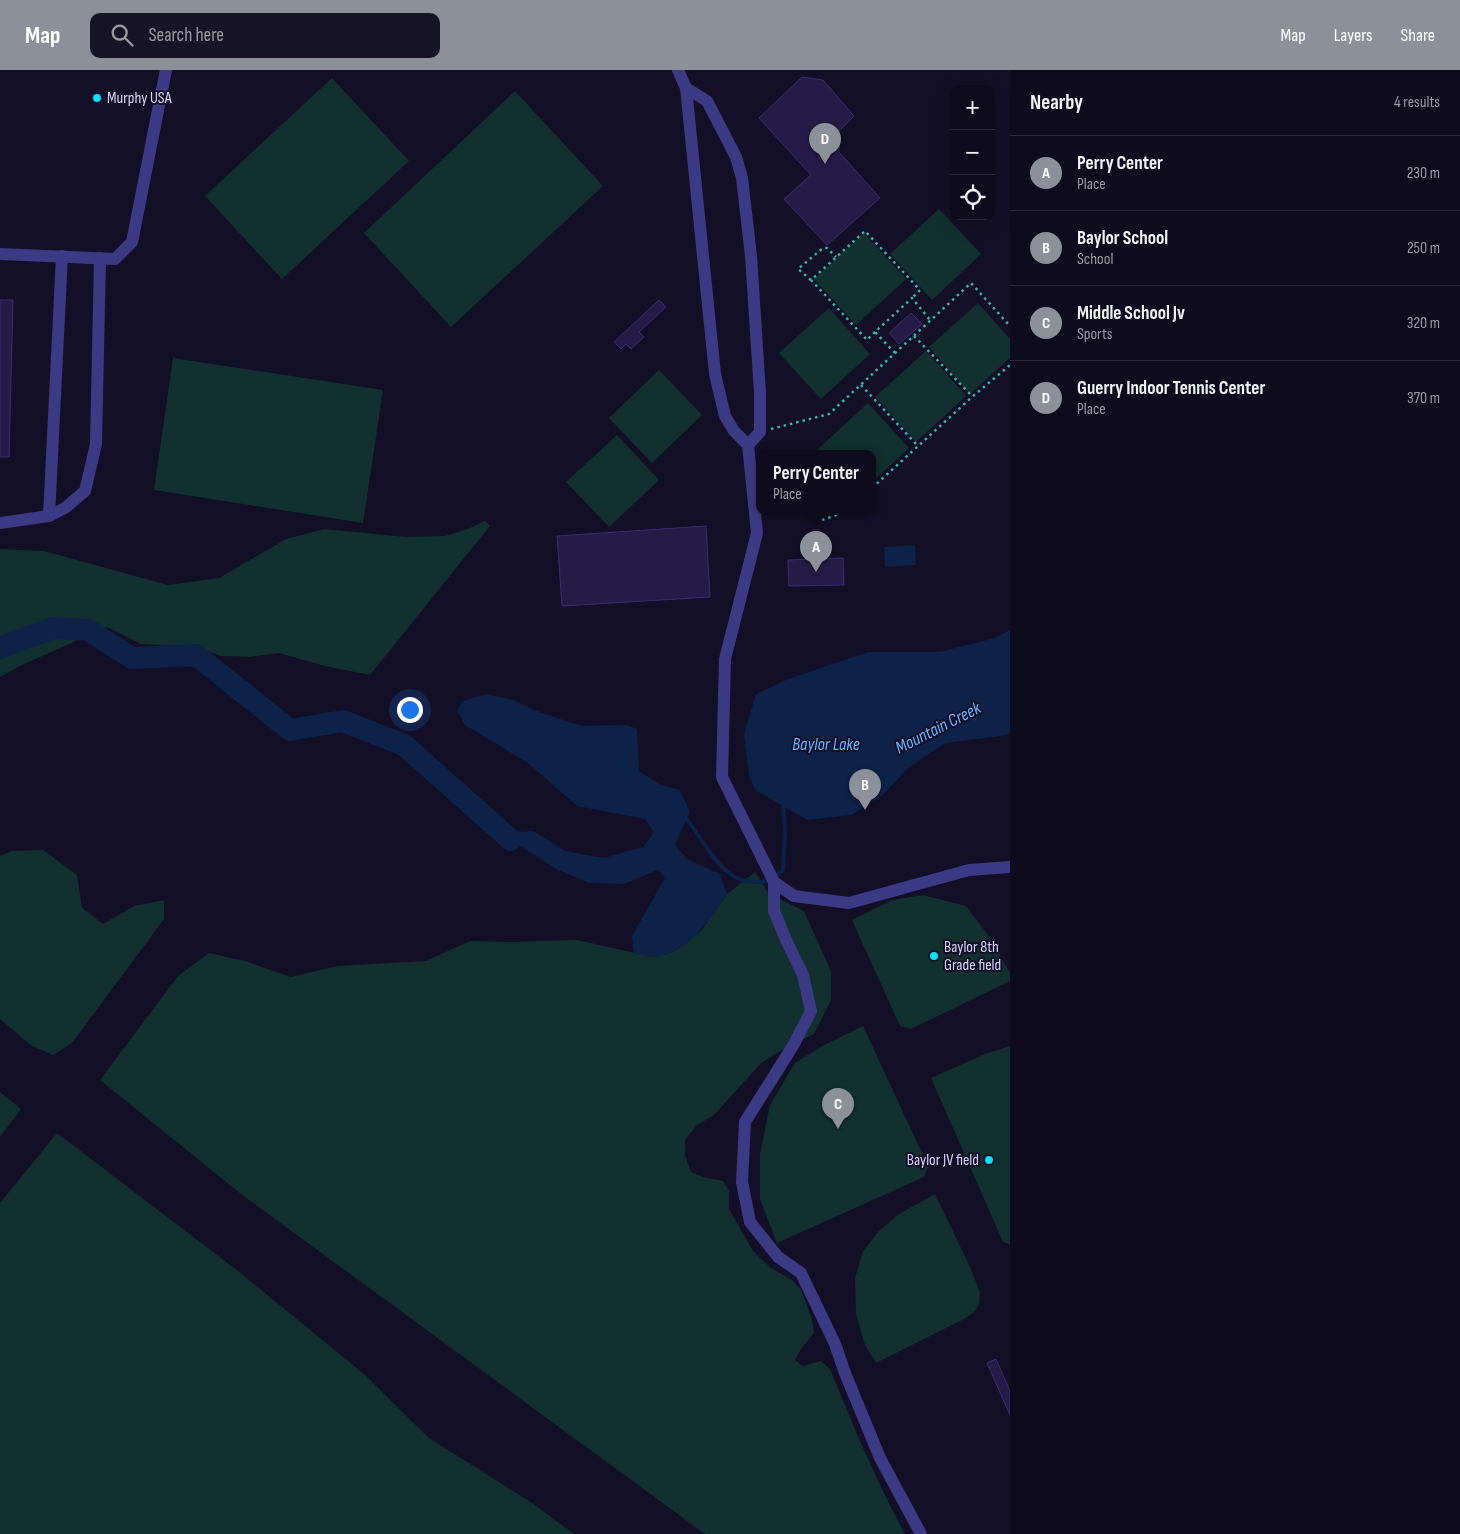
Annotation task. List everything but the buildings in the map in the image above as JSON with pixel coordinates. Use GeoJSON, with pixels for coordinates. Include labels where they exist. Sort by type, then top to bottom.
{"type":"FeatureCollection","features":[{"type":"Feature","properties":{"kind":"lane"},"geometry":{"type":"LineString","coordinates":[[0,254],[115,259],[132,242],[166,70]]}},
{"type":"Feature","properties":{"kind":"lane"},"geometry":{"type":"LineString","coordinates":[[678,70],[686,88],[715,374],[725,416],[734,431],[748,445],[757,532],[725,659],[722,777],[774,882],[774,910],[786,942],[803,975],[811,1011],[794,1044],[745,1122],[742,1182],[750,1222],[778,1257],[801,1273],[835,1344],[880,1458],[921,1534]]}},
{"type":"Feature","properties":{"kind":"lane"},"geometry":{"type":"LineString","coordinates":[[686,88],[707,101],[736,157],[742,178],[751,256],[760,393],[760,432],[748,445]]}},
{"type":"Feature","properties":{"kind":"lane"},"geometry":{"type":"LineString","coordinates":[[49,516],[62,256]]}},
{"type":"Feature","properties":{"kind":"lane"},"geometry":{"type":"LineString","coordinates":[[0,524],[49,516],[65,508],[85,491],[96,444],[100,258]]}},
{"type":"Feature","properties":{"kind":"lane"},"geometry":{"type":"LineString","coordinates":[[774,882],[794,896],[849,903],[969,870],[1010,867]]}},
{"type":"Feature","properties":{"kind":"path"},"geometry":{"type":"LineString","coordinates":[[811,280],[865,231],[920,290],[867,340],[811,280],[798,269],[823,248],[827,248],[836,257]]}},
{"type":"Feature","properties":{"kind":"path"},"geometry":{"type":"LineString","coordinates":[[760,432],[829,414],[971,283],[1010,326]]}},
{"type":"Feature","properties":{"kind":"path"},"geometry":{"type":"LineString","coordinates":[[912,298],[930,320]]}},
{"type":"Feature","properties":{"kind":"path"},"geometry":{"type":"LineString","coordinates":[[875,332],[895,353]]}},
{"type":"Feature","properties":{"kind":"path"},"geometry":{"type":"LineString","coordinates":[[914,336],[972,397]]}},
{"type":"Feature","properties":{"kind":"path"},"geometry":{"type":"LineString","coordinates":[[876,484],[1010,365]]}},
{"type":"Feature","properties":{"kind":"path"},"geometry":{"type":"LineString","coordinates":[[861,384],[918,446]]}},
{"type":"Feature","properties":{"kind":"path"},"geometry":{"type":"LineString","coordinates":[[822,520],[836,515]]}},
{"type":"Feature","properties":{"kind":"green space"},"geometry":{"type":"Polygon","coordinates":[[[332,78],[409,161],[282,279],[205,196],[332,78]]]}},
{"type":"Feature","properties":{"kind":"green space"},"geometry":{"type":"Polygon","coordinates":[[[515,91],[603,186],[451,327],[364,233],[515,91]]]}},
{"type":"Feature","properties":{"kind":"green space"},"geometry":{"type":"Polygon","coordinates":[[[939,209],[981,254],[932,300],[890,254],[939,209]]]}},
{"type":"Feature","properties":{"kind":"green space"},"geometry":{"type":"Polygon","coordinates":[[[864,233],[906,279],[856,325],[814,279],[864,233]]]}},
{"type":"Feature","properties":{"kind":"green space"},"geometry":{"type":"Polygon","coordinates":[[[978,303],[1010,339],[1010,358],[970,394],[929,347],[978,303]]]}},
{"type":"Feature","properties":{"kind":"green space"},"geometry":{"type":"Polygon","coordinates":[[[829,308],[870,354],[821,399],[779,353],[829,308]]]}},
{"type":"Feature","properties":{"kind":"green space"},"geometry":{"type":"Polygon","coordinates":[[[926,351],[966,396],[916,442],[875,397],[926,351]]]}},
{"type":"Feature","properties":{"kind":"green space"},"geometry":{"type":"Polygon","coordinates":[[[173,358],[383,390],[363,523],[154,490],[173,358]]]}},
{"type":"Feature","properties":{"kind":"green space"},"geometry":{"type":"Polygon","coordinates":[[[659,370],[702,415],[652,463],[609,418],[659,370]]]}},
{"type":"Feature","properties":{"kind":"green space"},"geometry":{"type":"Polygon","coordinates":[[[868,403],[909,448],[876,478],[876,450],[818,449],[868,403]]]}},
{"type":"Feature","properties":{"kind":"green space"},"geometry":{"type":"Polygon","coordinates":[[[617,435],[659,480],[609,527],[566,482],[617,435]]]}},
{"type":"Feature","properties":{"kind":"green space"},"geometry":{"type":"Polygon","coordinates":[[[485,521],[490,526],[370,675],[325,666],[279,653],[249,657],[221,656],[197,647],[141,644],[107,627],[22,665],[0,677],[0,549],[44,551],[168,585],[219,578],[286,539],[324,529],[405,537],[445,536],[468,529],[485,521]]]}},
{"type":"Feature","properties":{"kind":"green space"},"geometry":{"type":"Polygon","coordinates":[[[43,850],[77,875],[82,908],[103,924],[134,906],[164,900],[164,919],[72,1043],[53,1055],[32,1046],[0,1019],[0,856],[12,851],[43,850]]]}},
{"type":"Feature","properties":{"kind":"green space"},"geometry":{"type":"Polygon","coordinates":[[[755,872],[768,893],[804,911],[831,971],[831,1000],[814,1034],[785,1048],[761,1063],[714,1115],[696,1126],[685,1140],[685,1156],[691,1172],[703,1177],[723,1181],[729,1191],[729,1209],[753,1251],[771,1268],[792,1280],[801,1290],[811,1316],[814,1333],[795,1360],[803,1366],[821,1361],[830,1369],[856,1432],[905,1534],[705,1534],[241,1194],[100,1080],[178,976],[209,953],[245,961],[291,977],[337,966],[426,961],[470,941],[577,940],[653,957],[675,951],[702,930],[727,894],[755,872]]]}},
{"type":"Feature","properties":{"kind":"green space","name":"Baylor 8th Grade field"},"geometry":{"type":"Polygon","coordinates":[[[923,895],[966,906],[991,939],[1010,973],[1010,981],[911,1029],[900,1026],[852,920],[892,900],[923,895]]]}},
{"type":"Feature","properties":{"kind":"green space"},"geometry":{"type":"Polygon","coordinates":[[[863,1026],[928,1166],[924,1177],[777,1243],[760,1199],[760,1154],[770,1105],[795,1063],[822,1046],[863,1026]]]}},
{"type":"Feature","properties":{"kind":"green space","name":"Baylor JV field"},"geometry":{"type":"Polygon","coordinates":[[[1010,1046],[1010,1245],[1003,1242],[931,1078],[985,1054],[1010,1046]]]}},
{"type":"Feature","properties":{"kind":"green space"},"geometry":{"type":"Polygon","coordinates":[[[0,1092],[21,1109],[0,1137],[0,1092]]]}},
{"type":"Feature","properties":{"kind":"green space"},"geometry":{"type":"Polygon","coordinates":[[[57,1133],[238,1271],[364,1374],[429,1438],[532,1503],[574,1534],[0,1534],[0,1203],[57,1133]]]}},
{"type":"Feature","properties":{"kind":"green space"},"geometry":{"type":"Polygon","coordinates":[[[935,1194],[980,1292],[979,1305],[974,1312],[964,1319],[876,1363],[865,1345],[856,1314],[855,1278],[863,1251],[879,1231],[899,1214],[935,1194]]]}},
{"type":"Feature","properties":{"kind":"water"},"geometry":{"type":"Polygon","coordinates":[[[915,545],[916,565],[885,567],[884,547],[915,545]]]}},
{"type":"Feature","properties":{"kind":"water","name":"Baylor Lake"},"geometry":{"type":"Polygon","coordinates":[[[1010,630],[1010,733],[1001,736],[945,743],[908,768],[882,796],[851,815],[807,820],[755,790],[749,775],[744,734],[756,694],[788,679],[868,652],[939,652],[995,638],[1010,630]]]}},
{"type":"Feature","properties":{"kind":"water"},"geometry":{"type":"Polygon","coordinates":[[[486,694],[514,700],[541,713],[582,726],[627,725],[637,729],[639,771],[659,784],[680,790],[690,812],[675,845],[687,859],[720,874],[727,894],[705,925],[688,943],[678,950],[654,957],[634,953],[632,936],[665,878],[658,870],[624,884],[589,883],[556,869],[511,840],[516,832],[533,831],[565,851],[604,858],[643,847],[654,832],[645,819],[577,806],[528,763],[465,725],[457,710],[463,701],[486,694]]]}},
{"type":"Feature","properties":{"kind":"waterway"},"geometry":{"type":"LineString","coordinates":[[0,648],[53,628],[88,630],[132,658],[196,655],[290,730],[343,721],[404,745],[511,840]]}},
{"type":"Feature","properties":{"kind":"waterway","name":"Mountain Creek"},"geometry":{"type":"LineString","coordinates":[[684,816],[723,868],[743,881],[764,882],[783,870],[785,830],[783,803]]}},
{"type":"Feature","properties":{"kind":"place","name":"Murphy USA"},"geometry":{"type":"Point","coordinates":[97,98]}},
{"type":"Feature","properties":{"kind":"place","name":"Guerry Indoor Tennis Center"},"geometry":{"type":"Point","coordinates":[825,164]}},
{"type":"Feature","properties":{"kind":"place","name":"Perry Center"},"geometry":{"type":"Point","coordinates":[816,572]}},
{"type":"Feature","properties":{"kind":"place","name":"Baylor School"},"geometry":{"type":"Point","coordinates":[865,810]}},
{"type":"Feature","properties":{"kind":"place","name":"Baylor 8th Grade field"},"geometry":{"type":"Point","coordinates":[934,956]}},
{"type":"Feature","properties":{"kind":"place","name":"Middle School Jv"},"geometry":{"type":"Point","coordinates":[838,1129]}},
{"type":"Feature","properties":{"kind":"place","name":"Baylor JV field"},"geometry":{"type":"Point","coordinates":[989,1160]}}]}
